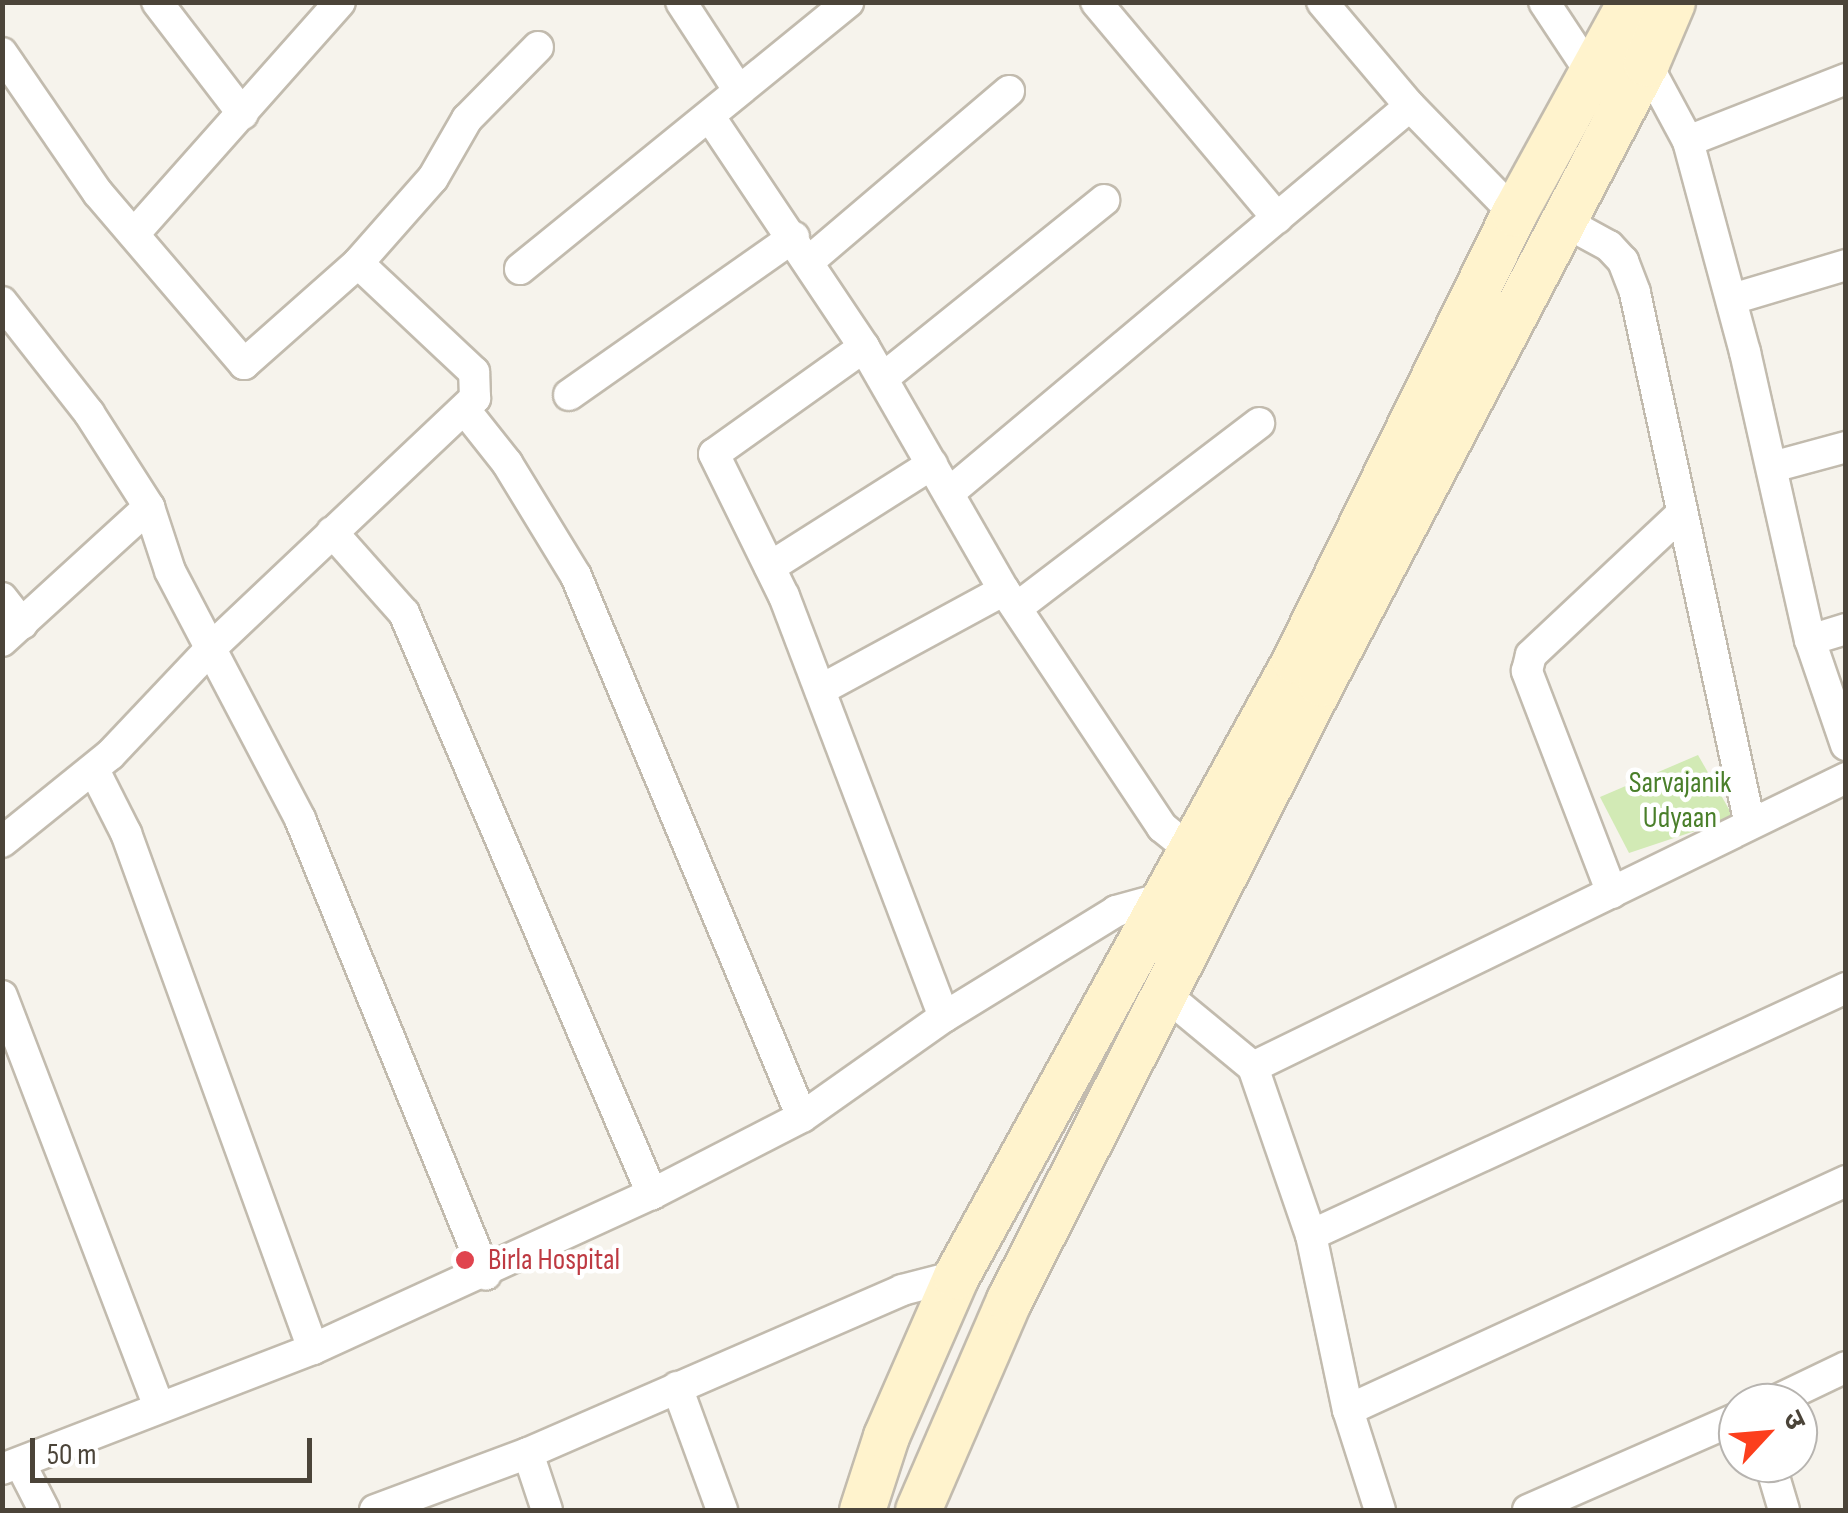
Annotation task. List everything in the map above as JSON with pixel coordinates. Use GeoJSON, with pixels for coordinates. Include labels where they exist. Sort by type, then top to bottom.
{"type":"FeatureCollection","features":[{"type":"Feature","properties":{"kind":"street"},"geometry":{"type":"LineString","coordinates":[[158,2],[243,114]]}},
{"type":"Feature","properties":{"kind":"street"},"geometry":{"type":"LineString","coordinates":[[134,234],[340,2]]}},
{"type":"Feature","properties":{"kind":"street"},"geometry":{"type":"LineString","coordinates":[[682,2],[737,88]]}},
{"type":"Feature","properties":{"kind":"street"},"geometry":{"type":"LineString","coordinates":[[520,268],[710,118],[737,88],[848,2]]}},
{"type":"Feature","properties":{"kind":"street"},"geometry":{"type":"LineString","coordinates":[[1096,2],[1277,218]]}},
{"type":"Feature","properties":{"kind":"street"},"geometry":{"type":"LineString","coordinates":[[1322,2],[1410,106],[1514,213]]}},
{"type":"Feature","properties":{"kind":"street"},"geometry":{"type":"LineString","coordinates":[[1544,2],[1589,70]]}},
{"type":"Feature","properties":{"kind":"street"},"geometry":{"type":"LineString","coordinates":[[862,1510],[886,1436],[956,1276],[1295,660],[1514,213],[1589,70],[1630,2]]}},
{"type":"Feature","properties":{"kind":"street"},"geometry":{"type":"LineString","coordinates":[[918,1510],[1009,1300],[1166,995],[1320,682],[1646,63],[1672,2]]}},
{"type":"Feature","properties":{"kind":"street"},"geometry":{"type":"LineString","coordinates":[[2,53],[56,138],[244,364],[358,263],[433,178],[466,118],[538,47]]}},
{"type":"Feature","properties":{"kind":"street"},"geometry":{"type":"LineString","coordinates":[[1646,63],[1688,141],[1732,299],[1810,640],[1846,745]]}},
{"type":"Feature","properties":{"kind":"street"},"geometry":{"type":"LineString","coordinates":[[1688,141],[1846,78]]}},
{"type":"Feature","properties":{"kind":"street"},"geometry":{"type":"LineString","coordinates":[[569,395],[801,250],[1009,90]]}},
{"type":"Feature","properties":{"kind":"street"},"geometry":{"type":"LineString","coordinates":[[950,492],[1410,106]]}},
{"type":"Feature","properties":{"kind":"street"},"geometry":{"type":"LineString","coordinates":[[710,118],[864,347],[1012,598],[1162,827],[1190,850]]}},
{"type":"Feature","properties":{"kind":"street"},"geometry":{"type":"LineString","coordinates":[[883,378],[1104,200]]}},
{"type":"Feature","properties":{"kind":"street"},"geometry":{"type":"LineString","coordinates":[[1563,221],[1623,261],[1749,820]]}},
{"type":"Feature","properties":{"kind":"street"},"geometry":{"type":"LineString","coordinates":[[2,842],[94,770],[213,646],[465,410],[478,378],[358,263]]}},
{"type":"Feature","properties":{"kind":"street"},"geometry":{"type":"LineString","coordinates":[[1732,299],[1846,265]]}},
{"type":"Feature","properties":{"kind":"street"},"geometry":{"type":"LineString","coordinates":[[2,302],[89,413],[148,508],[170,572],[213,646],[300,819],[486,1274]]}},
{"type":"Feature","properties":{"kind":"street"},"geometry":{"type":"LineString","coordinates":[[864,347],[714,454],[770,567],[822,689],[944,1017]]}},
{"type":"Feature","properties":{"kind":"street"},"geometry":{"type":"LineString","coordinates":[[465,410],[507,463],[576,576],[802,1118]]}},
{"type":"Feature","properties":{"kind":"street"},"geometry":{"type":"LineString","coordinates":[[822,689],[1012,598],[1259,423]]}},
{"type":"Feature","properties":{"kind":"street"},"geometry":{"type":"LineString","coordinates":[[1772,468],[1846,447]]}},
{"type":"Feature","properties":{"kind":"street"},"geometry":{"type":"LineString","coordinates":[[770,567],[932,464]]}},
{"type":"Feature","properties":{"kind":"street"},"geometry":{"type":"LineString","coordinates":[[2,598],[12,632],[148,508]]}},
{"type":"Feature","properties":{"kind":"street"},"geometry":{"type":"LineString","coordinates":[[1612,893],[1527,670],[1531,655],[1680,515]]}},
{"type":"Feature","properties":{"kind":"street"},"geometry":{"type":"LineString","coordinates":[[332,532],[404,612],[652,1194]]}},
{"type":"Feature","properties":{"kind":"street"},"geometry":{"type":"LineString","coordinates":[[1810,640],[1846,629]]}},
{"type":"Feature","properties":{"kind":"street"},"geometry":{"type":"LineString","coordinates":[[94,770],[126,833],[313,1349]]}},
{"type":"Feature","properties":{"kind":"street"},"geometry":{"type":"LineString","coordinates":[[1253,1066],[1612,893],[1749,820],[1846,778]]}},
{"type":"Feature","properties":{"kind":"street"},"geometry":{"type":"LineString","coordinates":[[44,1510],[11,1466],[313,1349],[486,1274],[652,1194],[802,1118],[944,1017],[1116,910],[1163,898]]}},
{"type":"Feature","properties":{"kind":"street"},"geometry":{"type":"LineString","coordinates":[[1310,1235],[1846,988]]}},
{"type":"Feature","properties":{"kind":"street"},"geometry":{"type":"LineString","coordinates":[[1166,995],[1253,1066],[1310,1235],[1348,1410],[1380,1510]]}},
{"type":"Feature","properties":{"kind":"street"},"geometry":{"type":"LineString","coordinates":[[2,996],[158,1406]]}},
{"type":"Feature","properties":{"kind":"street"},"geometry":{"type":"LineString","coordinates":[[1348,1410],[1846,1180]]}},
{"type":"Feature","properties":{"kind":"street"},"geometry":{"type":"LineString","coordinates":[[374,1510],[528,1453],[902,1290],[956,1276]]}},
{"type":"Feature","properties":{"kind":"street"},"geometry":{"type":"LineString","coordinates":[[1814,1383],[1846,1368]]}},
{"type":"Feature","properties":{"kind":"street"},"geometry":{"type":"LineString","coordinates":[[677,1387],[722,1510]]}},
{"type":"Feature","properties":{"kind":"street"},"geometry":{"type":"LineString","coordinates":[[1528,1510],[1718,1427]]}},
{"type":"Feature","properties":{"kind":"street"},"geometry":{"type":"LineString","coordinates":[[528,1453],[547,1510]]}},
{"type":"Feature","properties":{"kind":"street"},"geometry":{"type":"LineString","coordinates":[[1776,1483],[1784,1510]]}},
{"type":"Feature","properties":{"kind":"green space","name":"Sarvajanik Udyaan"},"geometry":{"type":"Polygon","coordinates":[[[1698,755],[1734,818],[1629,853],[1600,797],[1698,755]]]}},
{"type":"Feature","properties":{"kind":"place","name":"Birla Hospital"},"geometry":{"type":"Point","coordinates":[465,1260]}}]}
